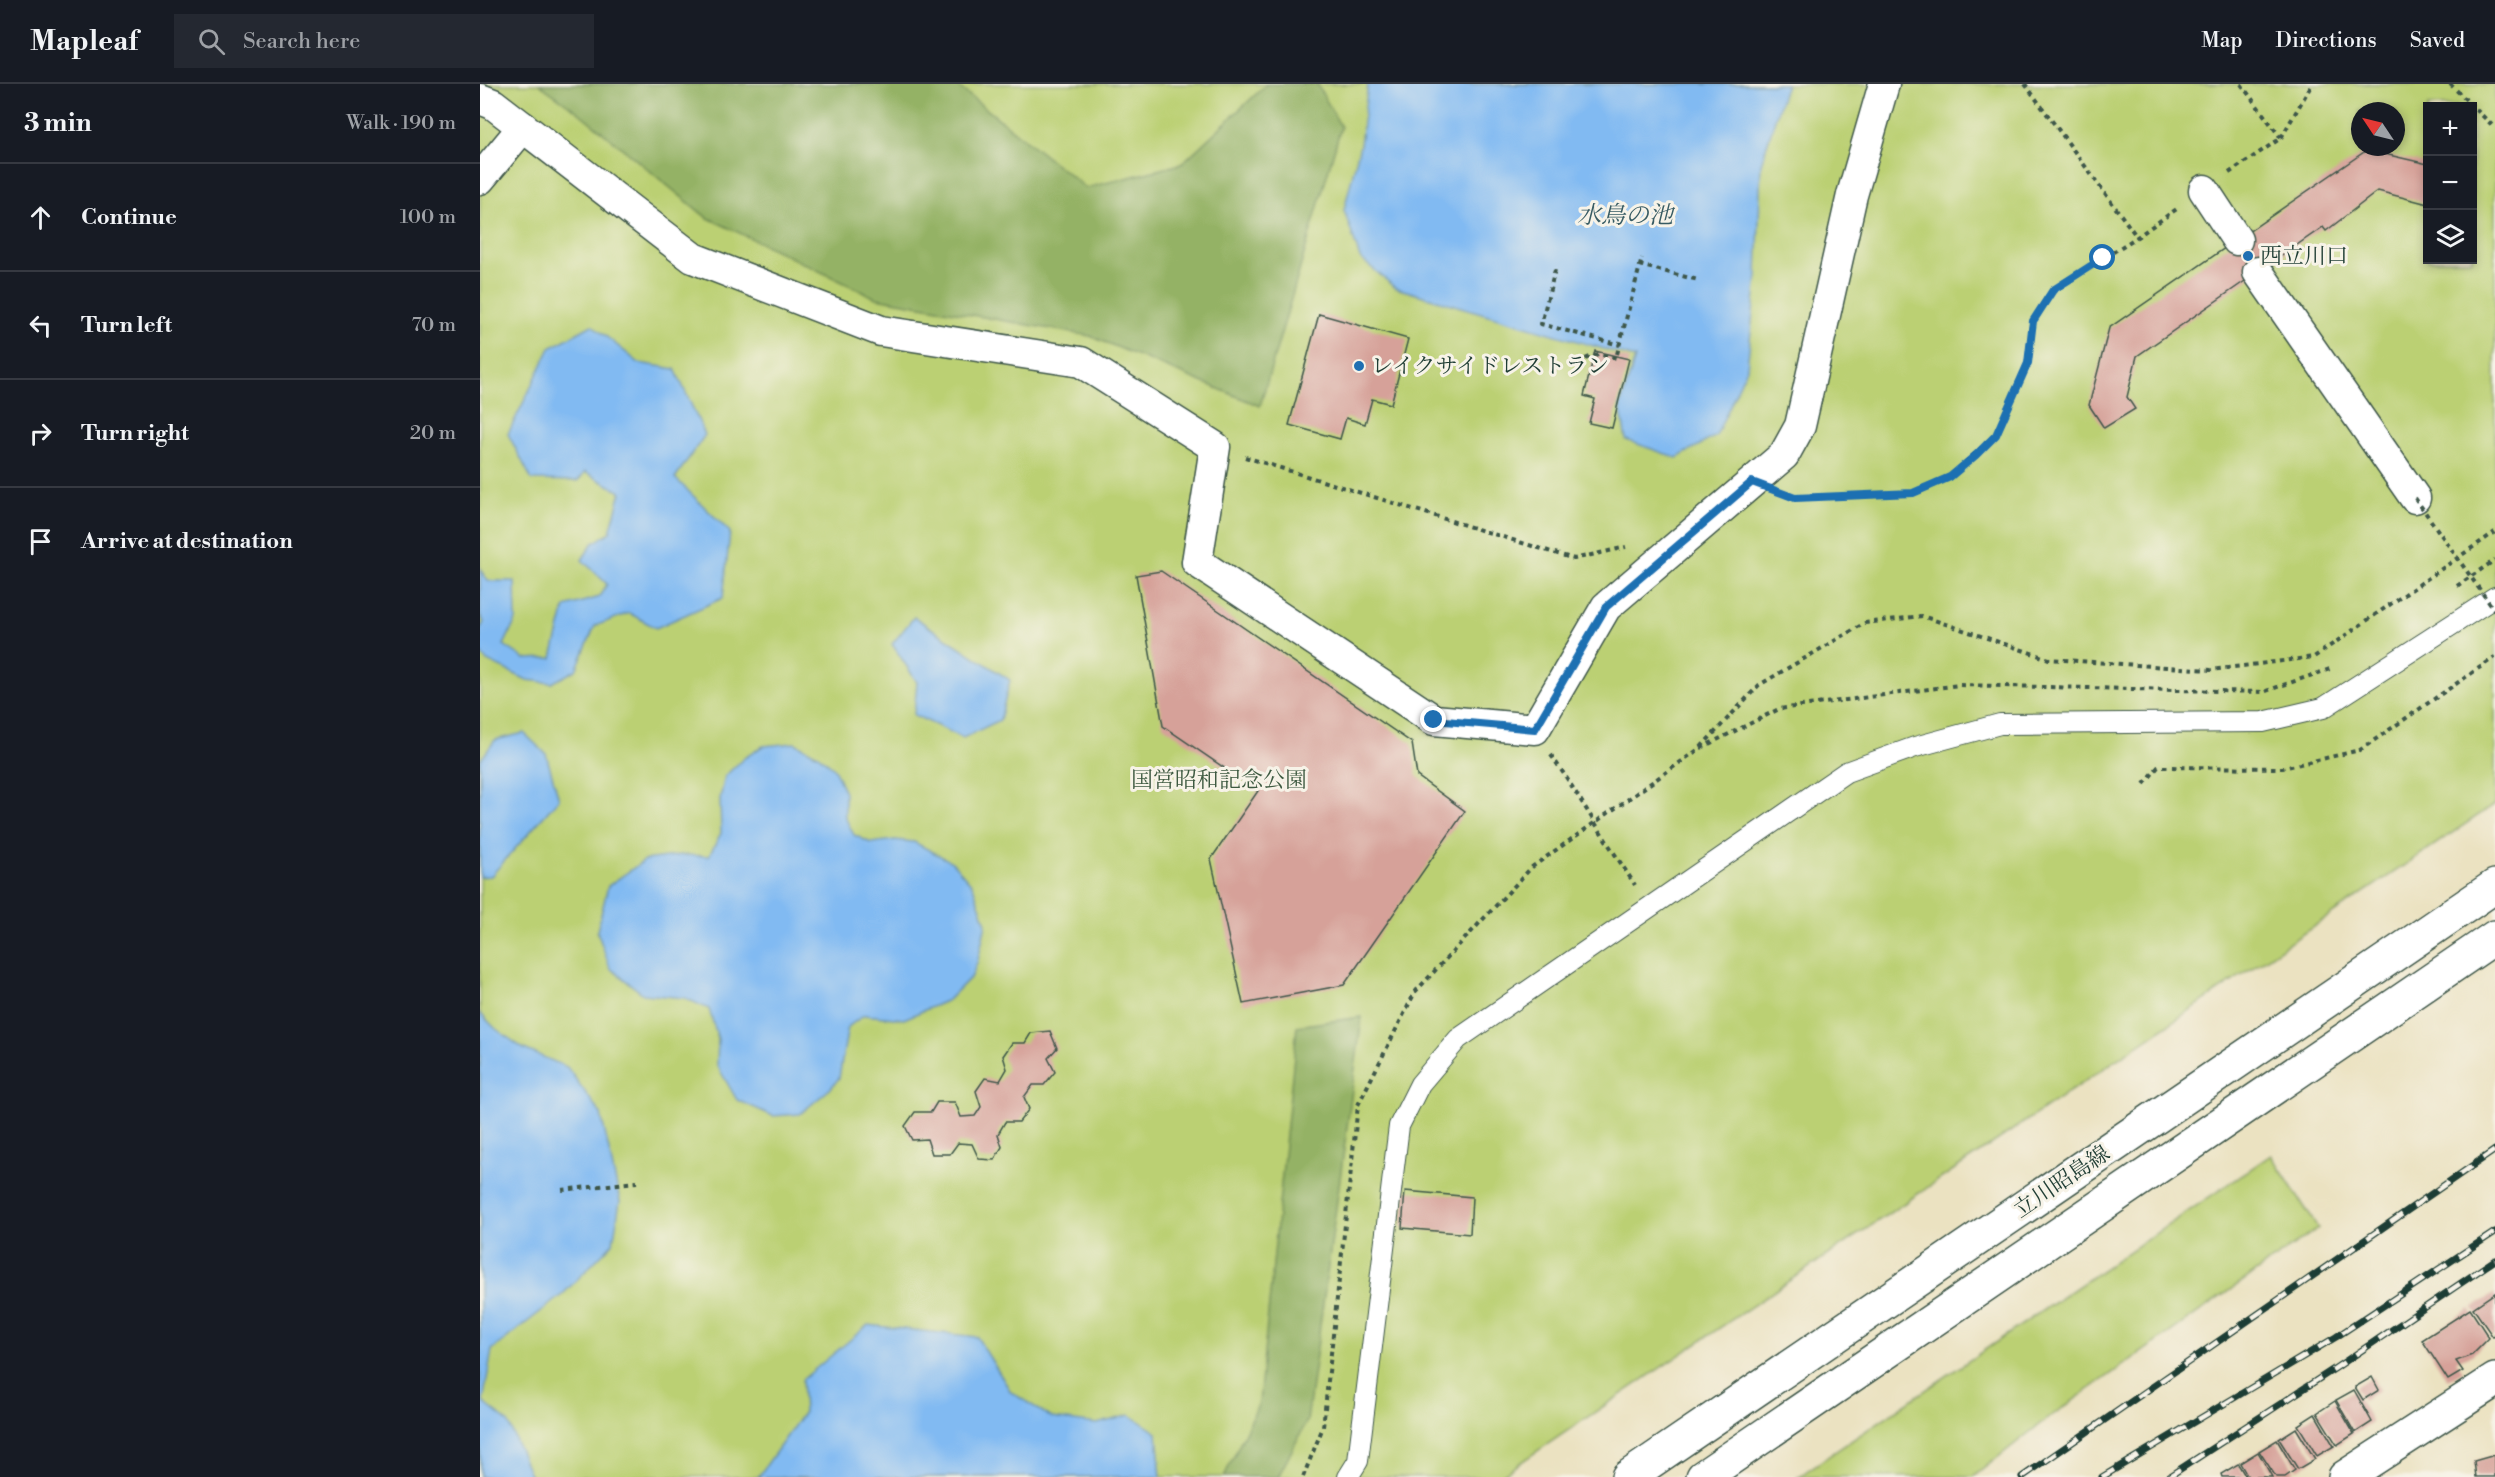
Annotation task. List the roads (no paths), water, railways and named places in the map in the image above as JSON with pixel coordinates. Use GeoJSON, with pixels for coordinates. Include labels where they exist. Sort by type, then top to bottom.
{"type":"FeatureCollection","features":[{"type":"Feature","properties":{"kind":"main road","name":"立川昭島線"},"geometry":{"type":"LineString","coordinates":[[1628,1477],[2495,886]]}},
{"type":"Feature","properties":{"kind":"main road","name":"立川昭島線"},"geometry":{"type":"LineString","coordinates":[[1703,1477],[2495,937]]}},
{"type":"Feature","properties":{"kind":"main road"},"geometry":{"type":"LineString","coordinates":[[2344,1477],[2495,1380]]}},
{"type":"Feature","properties":{"kind":"street"},"geometry":{"type":"LineString","coordinates":[[480,99],[493,104],[693,258],[881,331],[1081,362],[1215,447],[1197,562],[1434,720],[1535,729],[1606,607],[1784,455],[1800,426],[1852,195],[1884,84]]}},
{"type":"Feature","properties":{"kind":"street"},"geometry":{"type":"LineString","coordinates":[[480,179],[523,127]]}},
{"type":"Feature","properties":{"kind":"street"},"geometry":{"type":"LineString","coordinates":[[2204,190],[2237,240]]}},
{"type":"Feature","properties":{"kind":"street"},"geometry":{"type":"LineString","coordinates":[[2258,272],[2415,498]]}},
{"type":"Feature","properties":{"kind":"lane"},"geometry":{"type":"LineString","coordinates":[[1348,1477],[1358,1461],[1399,1126],[1420,1084],[1458,1039],[1846,772],[1915,747],[2000,724],[2263,722],[2323,708],[2495,597]]}},
{"type":"Feature","properties":{"kind":"water","name":"水鳥の池"},"geometry":{"type":"Polygon","coordinates":[[[1368,84],[1786,84],[1761,164],[1757,276],[1747,368],[1716,436],[1677,458],[1626,440],[1620,406],[1635,358],[1396,288],[1360,258],[1344,210],[1360,145],[1368,84]]]}},
{"type":"Feature","properties":{"kind":"water"},"geometry":{"type":"Polygon","coordinates":[[[592,325],[639,363],[675,369],[705,435],[675,478],[730,532],[723,598],[656,628],[629,613],[595,626],[576,670],[552,683],[527,680],[487,661],[480,652],[480,630],[484,622],[480,615],[480,569],[488,581],[515,581],[516,620],[504,645],[525,659],[552,658],[565,607],[599,597],[607,584],[582,560],[592,544],[610,532],[621,492],[585,472],[578,481],[532,480],[508,434],[550,348],[592,325]]]}},
{"type":"Feature","properties":{"kind":"water"},"geometry":{"type":"Polygon","coordinates":[[[914,617],[1010,680],[1000,720],[963,738],[914,715],[917,682],[892,644],[914,617]]]}},
{"type":"Feature","properties":{"kind":"water"},"geometry":{"type":"Polygon","coordinates":[[[524,733],[546,754],[559,799],[491,876],[480,877],[480,761],[495,740],[524,733]]]}},
{"type":"Feature","properties":{"kind":"water"},"geometry":{"type":"Polygon","coordinates":[[[795,743],[818,755],[834,768],[845,793],[845,817],[854,835],[871,843],[895,840],[914,842],[952,862],[973,886],[986,924],[972,976],[948,1000],[904,1019],[864,1015],[848,1027],[839,1078],[831,1088],[800,1114],[773,1116],[737,1100],[717,1065],[718,1039],[709,1009],[685,998],[643,994],[610,968],[597,931],[608,886],[645,860],[681,855],[709,856],[721,833],[720,799],[725,776],[744,758],[763,746],[795,743]]]}},
{"type":"Feature","properties":{"kind":"water"},"geometry":{"type":"Polygon","coordinates":[[[480,1013],[496,1029],[524,1049],[567,1067],[601,1114],[620,1201],[613,1243],[563,1294],[492,1350],[483,1402],[508,1422],[531,1477],[480,1477],[480,1013]]]}},
{"type":"Feature","properties":{"kind":"water"},"geometry":{"type":"Polygon","coordinates":[[[868,1325],[977,1337],[1011,1392],[1052,1418],[1097,1424],[1130,1415],[1157,1433],[1161,1477],[758,1477],[804,1412],[802,1380],[868,1325]]]}},
{"type":"Feature","properties":{"kind":"railway"},"geometry":{"type":"LineString","coordinates":[[2022,1477],[2495,1150]]}},
{"type":"Feature","properties":{"kind":"railway"},"geometry":{"type":"LineString","coordinates":[[2102,1477],[2336,1337],[2495,1232]]}},
{"type":"Feature","properties":{"kind":"railway"},"geometry":{"type":"LineString","coordinates":[[2168,1477],[2495,1260]]}},
{"type":"Feature","properties":{"kind":"place","name":"西立川口"},"geometry":{"type":"Point","coordinates":[2248,256]}},
{"type":"Feature","properties":{"kind":"place","name":"レイクサイドレストラン"},"geometry":{"type":"Point","coordinates":[1359,366]}},
{"type":"Feature","properties":{"kind":"park label","name":"国営昭和記念公園"},"geometry":{"type":"Point","coordinates":[1219,780]}}]}
